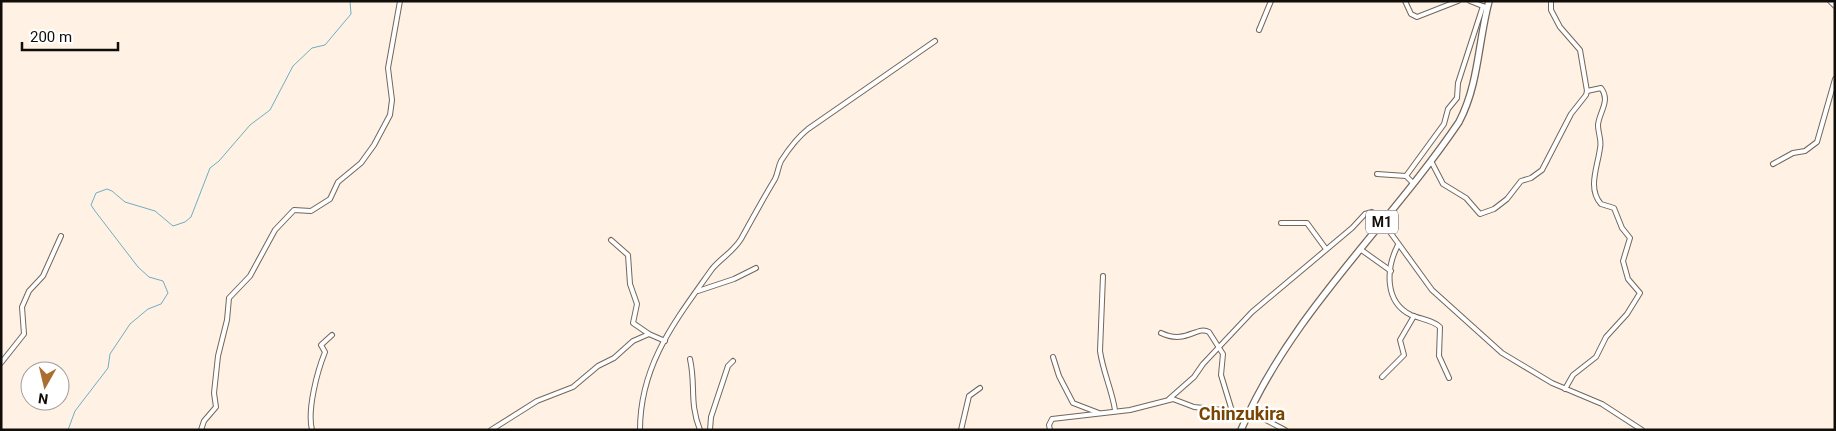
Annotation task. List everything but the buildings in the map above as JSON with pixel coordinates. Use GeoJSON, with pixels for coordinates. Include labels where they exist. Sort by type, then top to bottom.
{"type":"FeatureCollection","features":[{"type":"Feature","properties":{"kind":"highway","name":"M1"},"geometry":{"type":"LineString","coordinates":[[1241,430],[1262,384],[1290,339],[1431,160],[1458,122],[1470,96],[1485,7],[1489,1]]}},
{"type":"Feature","properties":{"kind":"street"},"geometry":{"type":"LineString","coordinates":[[201,430],[204,421],[216,407],[214,393],[218,356],[231,295],[250,276],[275,230],[292,211],[311,212],[332,197],[338,182],[361,163],[374,146],[390,115],[392,100],[388,68],[400,1]]}},
{"type":"Feature","properties":{"kind":"street"},"geometry":{"type":"LineString","coordinates":[[1259,30],[1272,1]]}},
{"type":"Feature","properties":{"kind":"street"},"geometry":{"type":"LineString","coordinates":[[1405,1],[1410,14],[1417,17],[1458,1]]}},
{"type":"Feature","properties":{"kind":"street"},"geometry":{"type":"LineString","coordinates":[[1406,176],[1444,124],[1448,109],[1457,98],[1458,82],[1485,7],[1470,1]]}},
{"type":"Feature","properties":{"kind":"street"},"geometry":{"type":"LineString","coordinates":[[1431,160],[1443,184],[1466,198],[1475,211],[1485,213],[1506,200],[1521,182],[1542,170],[1571,114],[1583,100],[1587,91],[1580,50],[1560,27],[1551,10],[1551,1]]}},
{"type":"Feature","properties":{"kind":"street"},"geometry":{"type":"LineString","coordinates":[[1830,1],[1835,6]]}},
{"type":"Feature","properties":{"kind":"street"},"geometry":{"type":"LineString","coordinates":[[640,430],[640,411],[648,374],[664,341],[714,268],[733,250],[740,240],[759,202],[778,173],[782,159],[803,133],[935,41]]}},
{"type":"Feature","properties":{"kind":"street"},"geometry":{"type":"LineString","coordinates":[[1773,164],[1793,153],[1805,151],[1817,142],[1835,79]]}},
{"type":"Feature","properties":{"kind":"street"},"geometry":{"type":"LineString","coordinates":[[1565,389],[1573,375],[1596,357],[1606,337],[1627,314],[1640,293],[1640,290],[1628,279],[1623,261],[1630,238],[1622,228],[1614,208],[1601,204],[1596,195],[1594,173],[1601,147],[1598,125],[1603,111],[1604,96],[1601,88],[1587,91]]}},
{"type":"Feature","properties":{"kind":"street"},"geometry":{"type":"LineString","coordinates":[[1377,174],[1406,176],[1413,183]]}},
{"type":"Feature","properties":{"kind":"street"},"geometry":{"type":"LineString","coordinates":[[1050,430],[1049,425],[1052,419],[1115,410],[1130,410],[1169,399],[1194,377],[1203,364],[1252,312],[1367,213],[1374,212],[1383,220],[1398,245],[1432,290],[1502,353],[1516,363],[1565,389],[1602,404],[1642,430]]}},
{"type":"Feature","properties":{"kind":"street"},"geometry":{"type":"LineString","coordinates":[[1281,222],[1307,223],[1326,249]]}},
{"type":"Feature","properties":{"kind":"street"},"geometry":{"type":"LineString","coordinates":[[1,363],[24,334],[22,307],[29,291],[43,276],[61,236]]}},
{"type":"Feature","properties":{"kind":"street"},"geometry":{"type":"LineString","coordinates":[[611,240],[628,255],[630,284],[637,304],[633,324],[664,341]]}},
{"type":"Feature","properties":{"kind":"street"},"geometry":{"type":"LineString","coordinates":[[1398,245],[1391,271],[1390,293],[1395,303],[1414,316],[1440,327],[1439,356],[1449,378]]}},
{"type":"Feature","properties":{"kind":"street"},"geometry":{"type":"LineString","coordinates":[[1360,250],[1391,271]]}},
{"type":"Feature","properties":{"kind":"street"},"geometry":{"type":"LineString","coordinates":[[696,292],[734,279],[756,268]]}},
{"type":"Feature","properties":{"kind":"street"},"geometry":{"type":"LineString","coordinates":[[1103,276],[1100,351],[1102,363],[1113,393],[1115,410]]}},
{"type":"Feature","properties":{"kind":"street"},"geometry":{"type":"LineString","coordinates":[[1382,377],[1404,356],[1399,341],[1414,316]]}},
{"type":"Feature","properties":{"kind":"street"},"geometry":{"type":"LineString","coordinates":[[1161,333],[1176,339],[1207,330],[1220,346],[1223,354],[1221,375],[1232,411]]}},
{"type":"Feature","properties":{"kind":"street"},"geometry":{"type":"LineString","coordinates":[[490,430],[537,401],[573,387],[598,366],[614,358],[633,341],[649,334]]}},
{"type":"Feature","properties":{"kind":"street"},"geometry":{"type":"LineString","coordinates":[[312,430],[310,413],[318,368],[325,352],[321,345],[332,335]]}},
{"type":"Feature","properties":{"kind":"street"},"geometry":{"type":"LineString","coordinates":[[1053,357],[1059,376],[1073,403],[1099,413]]}},
{"type":"Feature","properties":{"kind":"street"},"geometry":{"type":"LineString","coordinates":[[690,359],[694,375],[692,407],[700,430]]}},
{"type":"Feature","properties":{"kind":"street"},"geometry":{"type":"LineString","coordinates":[[710,430],[711,417],[728,366],[733,361]]}},
{"type":"Feature","properties":{"kind":"street"},"geometry":{"type":"LineString","coordinates":[[961,430],[970,396],[980,388]]}},
{"type":"Feature","properties":{"kind":"street"},"geometry":{"type":"LineString","coordinates":[[1169,399],[1194,407],[1232,411],[1245,419],[1264,420],[1285,430]]}},
{"type":"Feature","properties":{"kind":"waterway"},"geometry":{"type":"LineString","coordinates":[[68,430],[75,411],[108,368],[110,354],[130,324],[148,309],[161,304],[168,293],[163,281],[149,277],[138,267],[95,211],[91,205],[96,193],[107,189],[112,191],[125,202],[155,211],[173,226],[185,222],[191,217],[210,168],[219,161],[250,125],[270,110],[293,66],[312,48],[325,45],[351,14],[350,1]]}},
{"type":"Feature","properties":{"kind":"district","name":"Chinzukira"},"geometry":{"type":"Point","coordinates":[1242,413]}}]}
